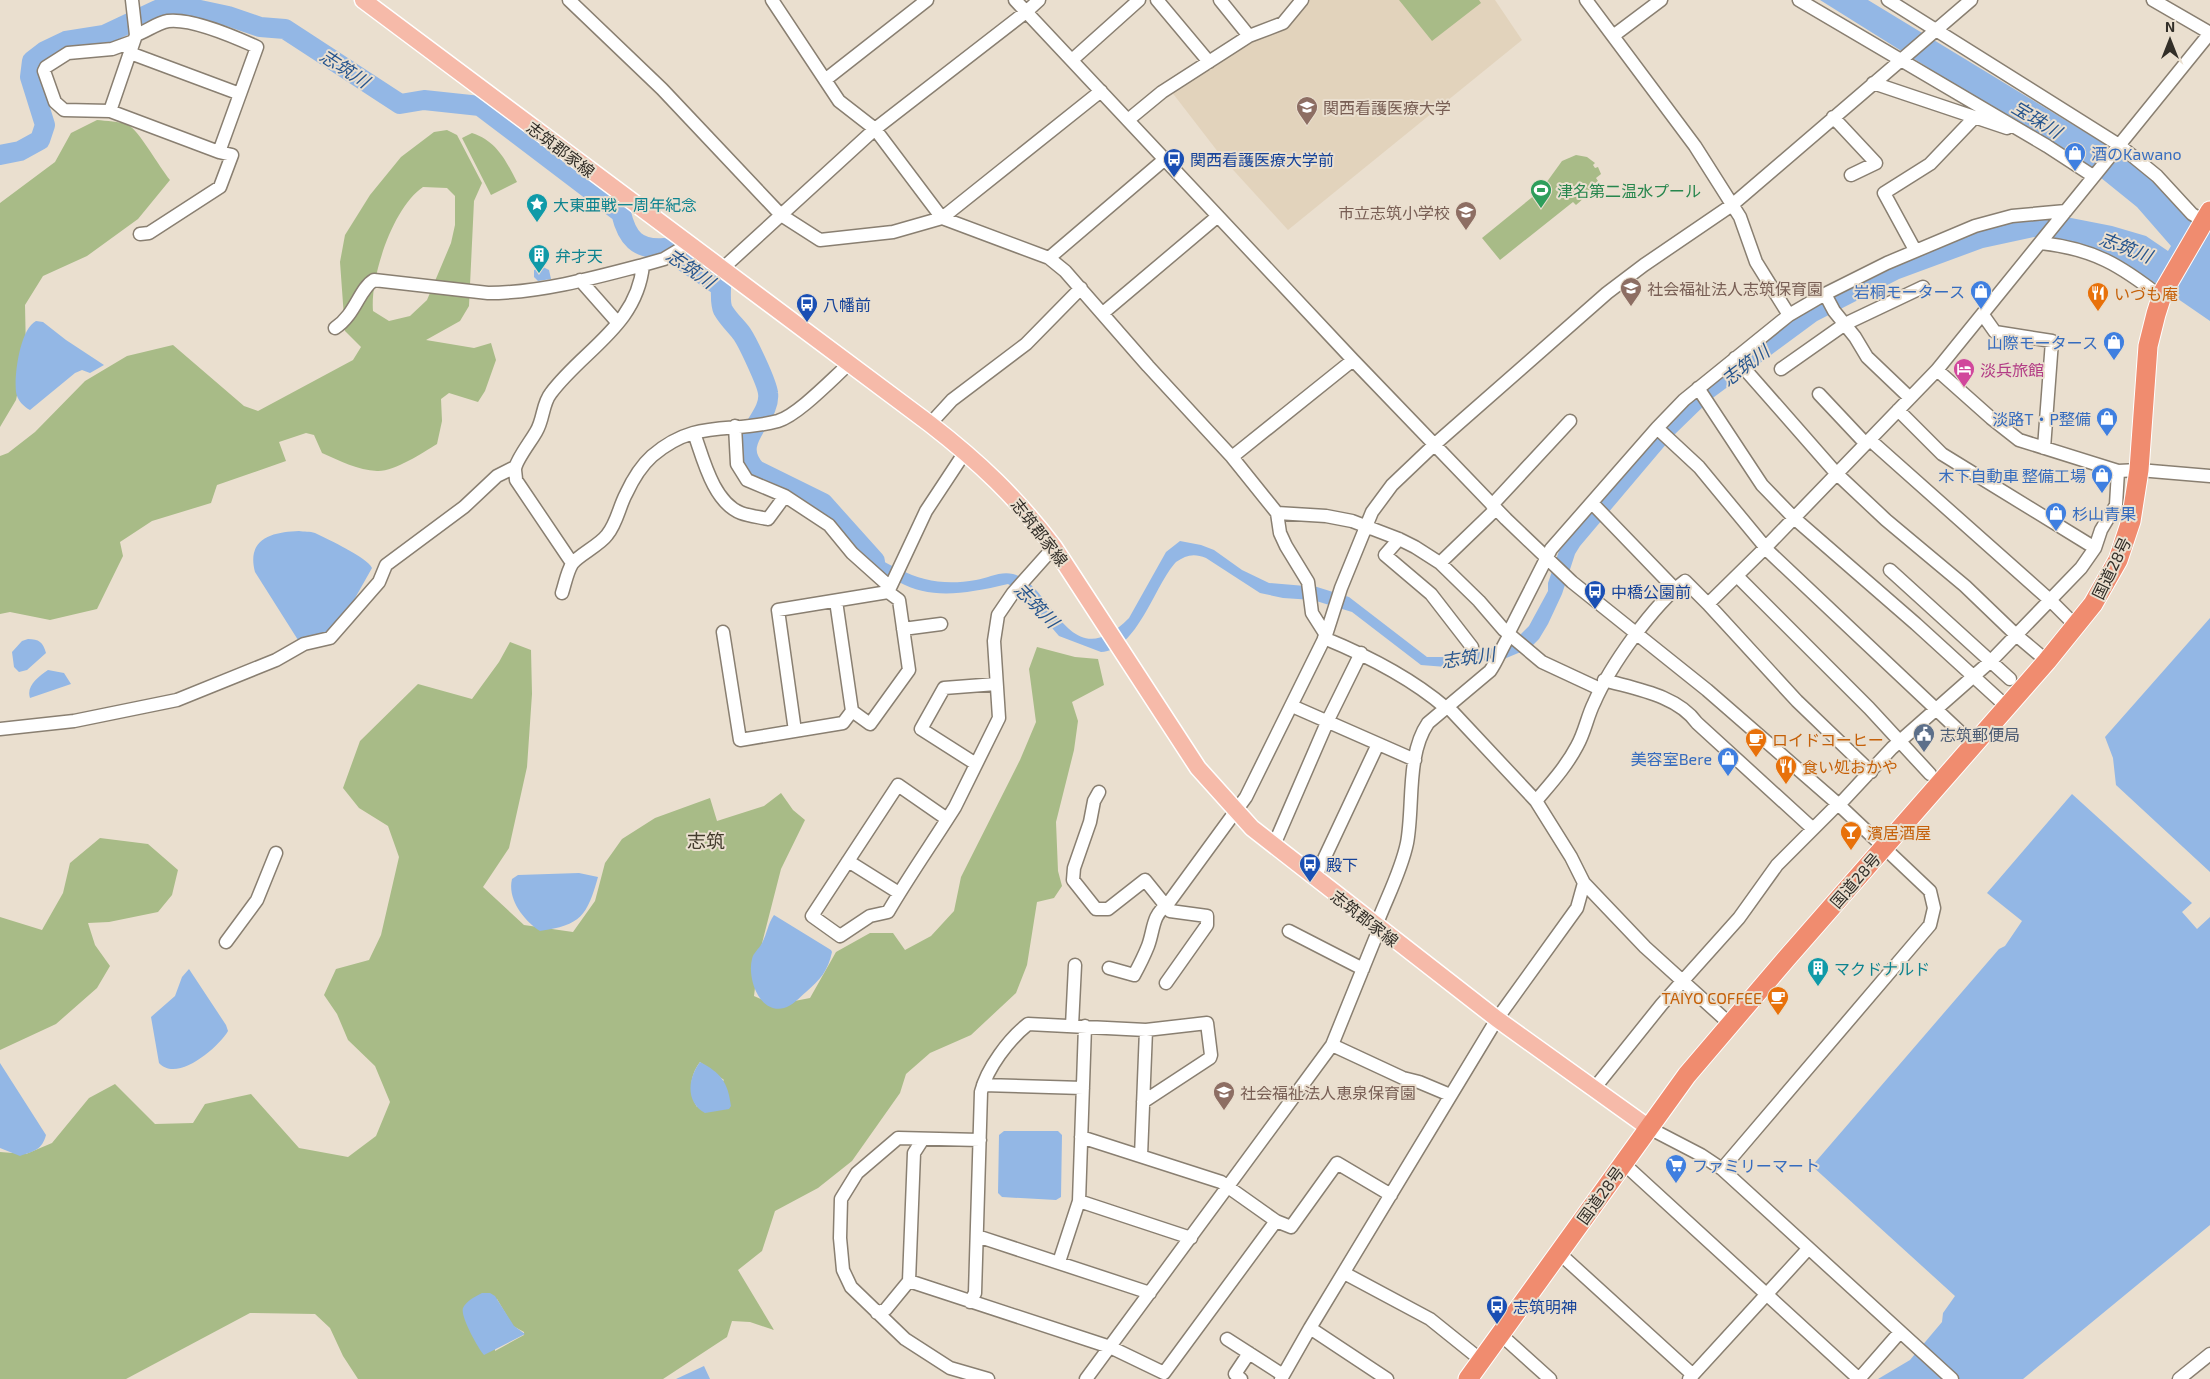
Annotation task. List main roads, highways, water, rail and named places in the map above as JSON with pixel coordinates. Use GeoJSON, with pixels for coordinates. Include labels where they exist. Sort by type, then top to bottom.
{"type":"FeatureCollection","features":[{"type":"Feature","properties":{"kind":"highway","name":"国道28号"},"geometry":{"type":"LineString","coordinates":[[1468,1379],[1687,1075],[2048,661],[2077,627],[2093,604],[2110,576],[2123,547],[2133,513],[2139,470],[2148,346],[2162,295],[2206,220]]}},
{"type":"Feature","properties":{"kind":"main road","name":"志筑郡家線"},"geometry":{"type":"LineString","coordinates":[[362,0],[685,247],[722,268],[930,424],[985,468],[1016,499],[1054,547],[1198,768],[1252,828],[1496,1019],[1593,1090],[1649,1128]]}},
{"type":"Feature","properties":{"kind":"water","name":"宝珠川"},"geometry":{"type":"Polygon","coordinates":[[[1820,0],[1868,0],[2121,154],[2151,175],[2190,216],[2210,232],[2210,321],[2133,268],[2051,238],[2034,237],[1983,248],[1899,279],[1817,321],[1710,400],[1673,436],[1580,546],[1575,554],[1562,594],[1539,639],[1530,648],[1504,659],[1463,662],[1446,667],[1421,665],[1352,612],[1313,600],[1283,598],[1260,593],[1206,558],[1194,555],[1187,556],[1176,562],[1168,572],[1135,629],[1125,641],[1114,649],[1101,652],[1059,636],[1021,592],[1008,584],[961,593],[922,591],[905,585],[888,575],[870,562],[852,543],[864,540],[884,561],[927,580],[955,582],[976,580],[999,574],[1013,574],[1027,581],[1063,623],[1076,634],[1091,639],[1108,634],[1129,618],[1166,552],[1180,541],[1201,545],[1214,550],[1242,570],[1269,583],[1317,587],[1349,597],[1427,657],[1445,657],[1469,650],[1497,648],[1518,637],[1529,626],[1548,591],[1548,583],[1559,551],[1662,427],[1792,317],[1919,251],[2020,218],[2066,217],[2112,226],[2146,236],[2168,251],[2171,246],[2137,207],[2090,169],[1820,0]]]}},
{"type":"Feature","properties":{"kind":"water"},"geometry":{"type":"Polygon","coordinates":[[[543,267],[549,270],[551,279],[538,281],[534,277],[534,270],[543,267]]]}},
{"type":"Feature","properties":{"kind":"water"},"geometry":{"type":"Polygon","coordinates":[[[36,321],[43,322],[104,365],[90,373],[82,370],[75,373],[30,410],[18,398],[16,375],[22,342],[30,326],[36,321]]]}},
{"type":"Feature","properties":{"kind":"water"},"geometry":{"type":"Polygon","coordinates":[[[299,531],[315,533],[337,544],[363,559],[372,568],[350,607],[328,632],[298,640],[255,572],[253,561],[254,551],[264,539],[271,535],[299,531]]]}},
{"type":"Feature","properties":{"kind":"water"},"geometry":{"type":"Polygon","coordinates":[[[2210,618],[2210,872],[2116,785],[2113,758],[2105,737],[2210,618]]]}},
{"type":"Feature","properties":{"kind":"water"},"geometry":{"type":"Polygon","coordinates":[[[28,639],[40,642],[46,653],[27,670],[19,672],[14,667],[12,652],[22,641],[28,639]]]}},
{"type":"Feature","properties":{"kind":"water"},"geometry":{"type":"Polygon","coordinates":[[[48,670],[64,673],[71,684],[30,698],[31,686],[48,670]]]}},
{"type":"Feature","properties":{"kind":"water"},"geometry":{"type":"Polygon","coordinates":[[[2072,794],[2192,903],[2182,912],[2197,929],[2210,917],[2210,1225],[2023,1379],[1878,1379],[1910,1360],[1942,1322],[1943,1313],[1955,1296],[1812,1166],[1999,949],[2005,946],[2022,921],[1987,893],[2072,794]]]}},
{"type":"Feature","properties":{"kind":"water"},"geometry":{"type":"Polygon","coordinates":[[[579,873],[598,877],[586,910],[573,922],[565,926],[540,931],[528,921],[514,902],[511,887],[512,879],[518,875],[579,873]]]}},
{"type":"Feature","properties":{"kind":"water"},"geometry":{"type":"Polygon","coordinates":[[[774,915],[832,952],[826,970],[819,979],[790,1006],[784,1008],[768,1006],[757,993],[751,976],[753,957],[762,943],[774,915]]]}},
{"type":"Feature","properties":{"kind":"water"},"geometry":{"type":"Polygon","coordinates":[[[189,969],[226,1025],[228,1031],[216,1046],[197,1061],[176,1069],[167,1068],[159,1063],[151,1017],[175,996],[182,977],[189,969]]]}},
{"type":"Feature","properties":{"kind":"water"},"geometry":{"type":"Polygon","coordinates":[[[700,1062],[713,1070],[722,1079],[730,1098],[731,1106],[729,1109],[705,1113],[694,1103],[690,1089],[691,1082],[700,1062]]]}},
{"type":"Feature","properties":{"kind":"water"},"geometry":{"type":"Polygon","coordinates":[[[0,1063],[46,1135],[40,1147],[20,1156],[0,1148],[0,1063]]]}},
{"type":"Feature","properties":{"kind":"water"},"geometry":{"type":"Polygon","coordinates":[[[1004,1131],[1058,1131],[1062,1135],[1061,1197],[1056,1200],[1002,1197],[998,1193],[999,1135],[1004,1131]]]}},
{"type":"Feature","properties":{"kind":"water"},"geometry":{"type":"Polygon","coordinates":[[[482,1293],[490,1293],[495,1296],[514,1326],[525,1334],[484,1355],[470,1332],[463,1312],[466,1303],[482,1293]]]}},
{"type":"Feature","properties":{"kind":"water"},"geometry":{"type":"Polygon","coordinates":[[[704,1366],[710,1379],[676,1379],[704,1366]]]}},
{"type":"Feature","properties":{"kind":"waterway","name":"志筑川"},"geometry":{"type":"LineString","coordinates":[[0,155],[20,151],[40,140],[45,125],[30,77],[32,61],[45,51],[66,41],[104,35],[170,5],[228,16],[260,27],[285,29],[400,104],[424,100],[480,106],[621,213],[626,229],[635,241],[647,247],[664,248],[721,287],[723,310],[745,339],[761,372],[768,393],[764,412],[749,440],[747,449],[749,459],[756,470],[823,503],[875,561]]}},
{"type":"Feature","properties":{"kind":"place","name":"関西看護医療大学"},"geometry":{"type":"Point","coordinates":[1307,126]}},
{"type":"Feature","properties":{"kind":"place","name":"酒のKawano"},"geometry":{"type":"Point","coordinates":[2075,172]}},
{"type":"Feature","properties":{"kind":"place","name":"関西看護医療大学前"},"geometry":{"type":"Point","coordinates":[1174,178]}},
{"type":"Feature","properties":{"kind":"place","name":"津名第二温水プール"},"geometry":{"type":"Point","coordinates":[1541,209]}},
{"type":"Feature","properties":{"kind":"place","name":"大東亜戦一周年紀念"},"geometry":{"type":"Point","coordinates":[537,223]}},
{"type":"Feature","properties":{"kind":"place","name":"市立志筑小学校"},"geometry":{"type":"Point","coordinates":[1466,231]}},
{"type":"Feature","properties":{"kind":"place","name":"弁才天"},"geometry":{"type":"Point","coordinates":[539,274]}},
{"type":"Feature","properties":{"kind":"place","name":"社会福祉法人志筑保育園"},"geometry":{"type":"Point","coordinates":[1631,307]}},
{"type":"Feature","properties":{"kind":"place","name":"岩桐モータース"},"geometry":{"type":"Point","coordinates":[1981,310]}},
{"type":"Feature","properties":{"kind":"place","name":"いづも庵"},"geometry":{"type":"Point","coordinates":[2098,312]}},
{"type":"Feature","properties":{"kind":"place","name":"八幡前"},"geometry":{"type":"Point","coordinates":[807,323]}},
{"type":"Feature","properties":{"kind":"place","name":"山際モータース"},"geometry":{"type":"Point","coordinates":[2114,361]}},
{"type":"Feature","properties":{"kind":"place","name":"淡兵旅館"},"geometry":{"type":"Point","coordinates":[1964,388]}},
{"type":"Feature","properties":{"kind":"place","name":"淡路T・P整備"},"geometry":{"type":"Point","coordinates":[2107,437]}},
{"type":"Feature","properties":{"kind":"place","name":"木下自動車 整備工場"},"geometry":{"type":"Point","coordinates":[2102,494]}},
{"type":"Feature","properties":{"kind":"place","name":"杉山青果"},"geometry":{"type":"Point","coordinates":[2056,532]}},
{"type":"Feature","properties":{"kind":"place","name":"中橋公園前"},"geometry":{"type":"Point","coordinates":[1595,610]}},
{"type":"Feature","properties":{"kind":"place","name":"志筑郵便局"},"geometry":{"type":"Point","coordinates":[1924,753]}},
{"type":"Feature","properties":{"kind":"place","name":"ロイドコーヒー"},"geometry":{"type":"Point","coordinates":[1756,758]}},
{"type":"Feature","properties":{"kind":"place","name":"美容室Bere"},"geometry":{"type":"Point","coordinates":[1728,777]}},
{"type":"Feature","properties":{"kind":"place","name":"食い処おかや"},"geometry":{"type":"Point","coordinates":[1786,785]}},
{"type":"Feature","properties":{"kind":"place","name":"濱居酒屋"},"geometry":{"type":"Point","coordinates":[1851,851]}},
{"type":"Feature","properties":{"kind":"place","name":"殿下"},"geometry":{"type":"Point","coordinates":[1310,883]}},
{"type":"Feature","properties":{"kind":"place","name":"マクドナルド"},"geometry":{"type":"Point","coordinates":[1818,987]}},
{"type":"Feature","properties":{"kind":"place","name":"TAIYO COFFEE"},"geometry":{"type":"Point","coordinates":[1778,1016]}},
{"type":"Feature","properties":{"kind":"place","name":"社会福祉法人恵泉保育園"},"geometry":{"type":"Point","coordinates":[1224,1111]}},
{"type":"Feature","properties":{"kind":"place","name":"ファミリーマート"},"geometry":{"type":"Point","coordinates":[1676,1184]}},
{"type":"Feature","properties":{"kind":"place","name":"志筑明神"},"geometry":{"type":"Point","coordinates":[1497,1325]}},
{"type":"Feature","properties":{"kind":"district","name":"志筑"},"geometry":{"type":"Point","coordinates":[706,840]}}]}
